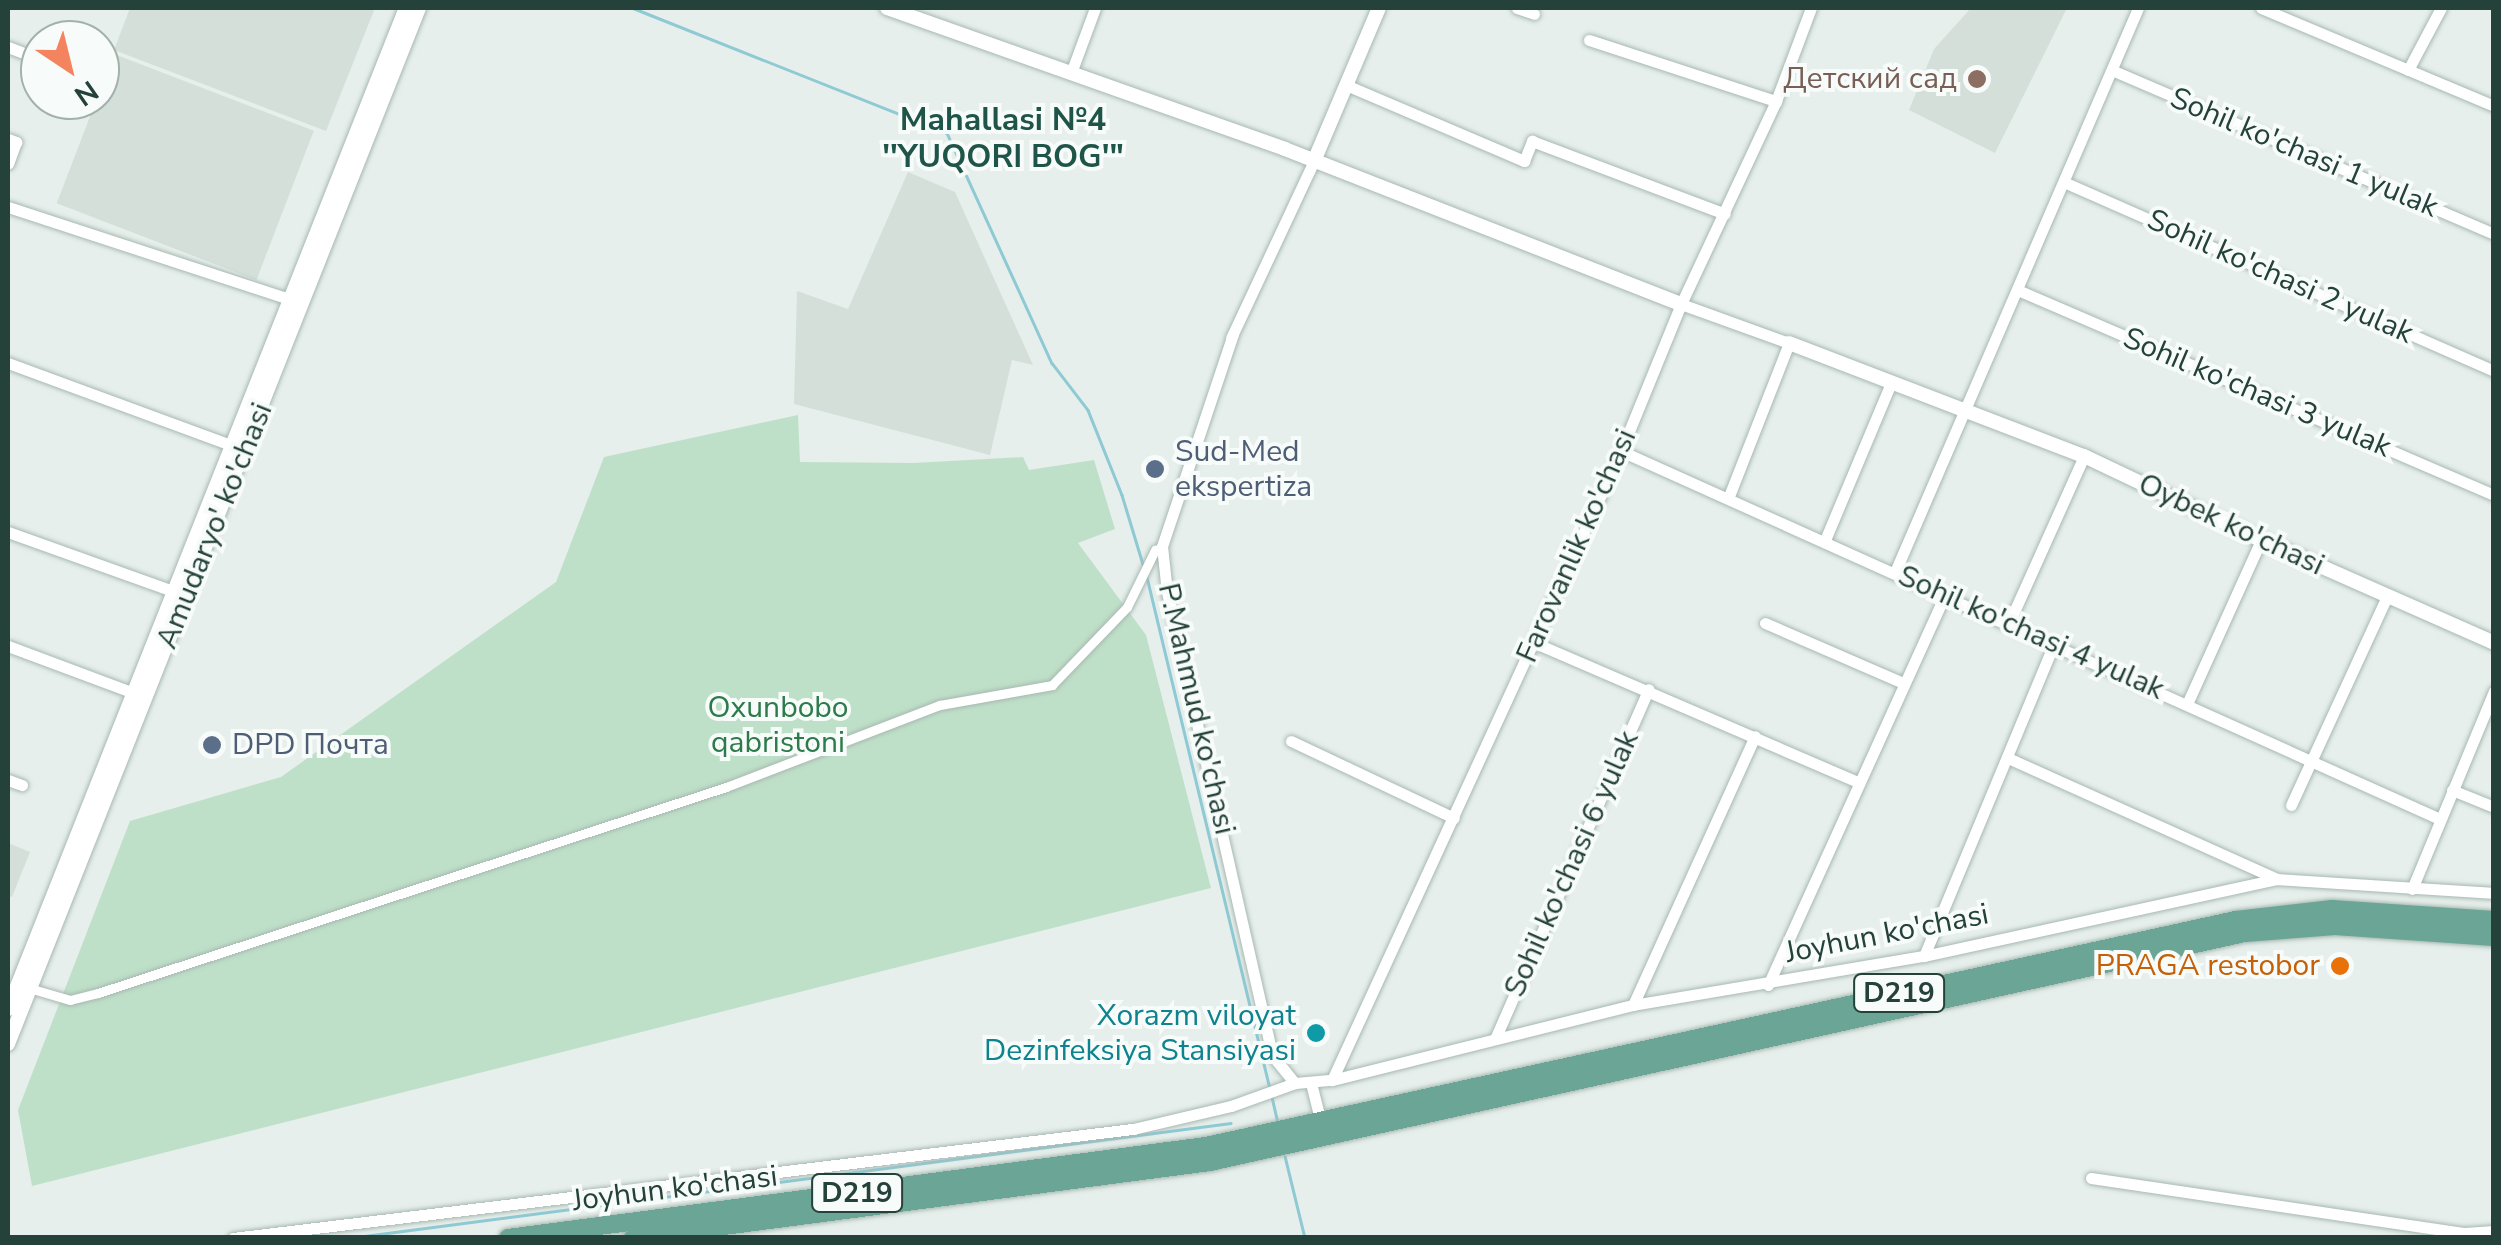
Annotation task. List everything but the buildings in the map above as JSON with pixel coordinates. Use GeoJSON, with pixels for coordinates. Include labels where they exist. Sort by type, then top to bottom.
{"type":"FeatureCollection","features":[{"type":"Feature","properties":{"kind":"main road","name":"Joyhun ko'chasi"},"geometry":{"type":"LineString","coordinates":[[1317,1129],[2236,920],[2332,908],[2494,920]]}},
{"type":"Feature","properties":{"kind":"main road","name":"D219"},"geometry":{"type":"LineString","coordinates":[[1208,1154],[2245,933],[2335,926],[2494,937]]}},
{"type":"Feature","properties":{"kind":"main road","name":"Joyhun ko'chasi"},"geometry":{"type":"LineString","coordinates":[[508,1238],[1208,1154]]}},
{"type":"Feature","properties":{"kind":"main road","name":"Joyhun ko'chasi"},"geometry":{"type":"LineString","coordinates":[[632,1238],[1208,1154]]}},
{"type":"Feature","properties":{"kind":"street"},"geometry":{"type":"LineString","coordinates":[[8,1010],[173,591],[238,448],[288,299],[406,8]]}},
{"type":"Feature","properties":{"kind":"street","name":"Amudaryo' ko'chasi"},"geometry":{"type":"LineString","coordinates":[[8,1044],[238,448],[419,8]]}},
{"type":"Feature","properties":{"kind":"street"},"geometry":{"type":"LineString","coordinates":[[887,8],[1314,161],[1681,304]]}},
{"type":"Feature","properties":{"kind":"street"},"geometry":{"type":"LineString","coordinates":[[1071,73],[1096,8]]}},
{"type":"Feature","properties":{"kind":"street","name":"P.Mahmud ko'chasi"},"geometry":{"type":"LineString","coordinates":[[1155,550],[1233,334],[1314,161],[1379,8]]}},
{"type":"Feature","properties":{"kind":"street"},"geometry":{"type":"LineString","coordinates":[[1516,8],[1534,14]]}},
{"type":"Feature","properties":{"kind":"street","name":"Farovanlik ko'chasi"},"geometry":{"type":"LineString","coordinates":[[1332,1080],[1621,451],[1681,304],[1776,102],[1811,8]]}},
{"type":"Feature","properties":{"kind":"street"},"geometry":{"type":"LineString","coordinates":[[1896,572],[2020,291],[2138,8]]}},
{"type":"Feature","properties":{"kind":"street"},"geometry":{"type":"LineString","coordinates":[[2261,8],[2494,106]]}},
{"type":"Feature","properties":{"kind":"street"},"geometry":{"type":"LineString","coordinates":[[2408,70],[2441,8]]}},
{"type":"Feature","properties":{"kind":"street"},"geometry":{"type":"LineString","coordinates":[[1589,40],[1776,102]]}},
{"type":"Feature","properties":{"kind":"street","name":"Sohil ko'chasi 1 yulak"},"geometry":{"type":"LineString","coordinates":[[2114,71],[2494,234]]}},
{"type":"Feature","properties":{"kind":"street"},"geometry":{"type":"LineString","coordinates":[[1346,85],[1524,161],[1532,141],[1726,214]]}},
{"type":"Feature","properties":{"kind":"street"},"geometry":{"type":"LineString","coordinates":[[8,139],[16,142],[8,164]]}},
{"type":"Feature","properties":{"kind":"street","name":"Sohil ko'chasi 2 yulak"},"geometry":{"type":"LineString","coordinates":[[2066,183],[2494,370]]}},
{"type":"Feature","properties":{"kind":"street"},"geometry":{"type":"LineString","coordinates":[[8,207],[288,299]]}},
{"type":"Feature","properties":{"kind":"street","name":"Sohil ko'chasi 3 yulak"},"geometry":{"type":"LineString","coordinates":[[2020,291],[2494,495]]}},
{"type":"Feature","properties":{"kind":"street","name":"Oybek ko'chasi"},"geometry":{"type":"LineString","coordinates":[[1681,304],[1969,408],[2084,456],[2386,598],[2494,642]]}},
{"type":"Feature","properties":{"kind":"street","name":"P.Mahmud ko'chasi"},"geometry":{"type":"LineString","coordinates":[[1233,334],[1162,546],[1167,592],[1272,1055],[1288,1085]]}},
{"type":"Feature","properties":{"kind":"street"},"geometry":{"type":"LineString","coordinates":[[1729,496],[1789,343]]}},
{"type":"Feature","properties":{"kind":"street"},"geometry":{"type":"LineString","coordinates":[[8,363],[238,448]]}},
{"type":"Feature","properties":{"kind":"street"},"geometry":{"type":"LineString","coordinates":[[1825,540],[1891,383]]}},
{"type":"Feature","properties":{"kind":"street","name":"Sohil ko'chasi 4 yulak"},"geometry":{"type":"LineString","coordinates":[[1621,451],[1729,496],[2440,819]]}},
{"type":"Feature","properties":{"kind":"street"},"geometry":{"type":"LineString","coordinates":[[2009,623],[2084,456]]}},
{"type":"Feature","properties":{"kind":"street"},"geometry":{"type":"LineString","coordinates":[[8,532],[173,591]]}},
{"type":"Feature","properties":{"kind":"street"},"geometry":{"type":"LineString","coordinates":[[2187,704],[2260,540]]}},
{"type":"Feature","properties":{"kind":"street"},"geometry":{"type":"LineString","coordinates":[[30,988],[70,1000],[98,993],[726,787],[940,705],[1052,685],[1127,607],[1155,550]]}},
{"type":"Feature","properties":{"kind":"street"},"geometry":{"type":"LineString","coordinates":[[1768,985],[1946,594]]}},
{"type":"Feature","properties":{"kind":"street"},"geometry":{"type":"LineString","coordinates":[[2291,805],[2386,598]]}},
{"type":"Feature","properties":{"kind":"street"},"geometry":{"type":"LineString","coordinates":[[1765,624],[1903,683]]}},
{"type":"Feature","properties":{"kind":"street"},"geometry":{"type":"LineString","coordinates":[[1535,643],[1858,782]]}},
{"type":"Feature","properties":{"kind":"street"},"geometry":{"type":"LineString","coordinates":[[1924,956],[2054,644]]}},
{"type":"Feature","properties":{"kind":"street"},"geometry":{"type":"LineString","coordinates":[[8,646],[134,693]]}},
{"type":"Feature","properties":{"kind":"street","name":"Sohil ko'chasi 6 yulak"},"geometry":{"type":"LineString","coordinates":[[1495,1039],[1649,690]]}},
{"type":"Feature","properties":{"kind":"street"},"geometry":{"type":"LineString","coordinates":[[2412,888],[2494,691]]}},
{"type":"Feature","properties":{"kind":"street"},"geometry":{"type":"LineString","coordinates":[[1633,1005],[1755,736]]}},
{"type":"Feature","properties":{"kind":"street"},"geometry":{"type":"LineString","coordinates":[[1291,741],[1454,818]]}},
{"type":"Feature","properties":{"kind":"street"},"geometry":{"type":"LineString","coordinates":[[2008,758],[2277,879]]}},
{"type":"Feature","properties":{"kind":"street"},"geometry":{"type":"LineString","coordinates":[[8,780],[22,785]]}},
{"type":"Feature","properties":{"kind":"street"},"geometry":{"type":"LineString","coordinates":[[2452,790],[2494,807]]}},
{"type":"Feature","properties":{"kind":"street","name":"Joyhun ko'chasi"},"geometry":{"type":"LineString","coordinates":[[233,1238],[1133,1129],[1231,1106],[1288,1085],[1332,1080],[1633,1005],[1924,956],[2277,879],[2494,893]]}},
{"type":"Feature","properties":{"kind":"street"},"geometry":{"type":"LineString","coordinates":[[1311,1083],[1317,1129]]}},
{"type":"Feature","properties":{"kind":"street"},"geometry":{"type":"LineString","coordinates":[[2092,1178],[2465,1233],[2494,1231]]}},
{"type":"Feature","properties":{"kind":"shaded area"},"geometry":{"type":"Polygon","coordinates":[[[130,8],[375,8],[326,131],[120,52],[120,34],[130,8]]]}},
{"type":"Feature","properties":{"kind":"shaded area","name":"Детский сад"},"geometry":{"type":"Polygon","coordinates":[[[1971,8],[2067,8],[1995,153],[1909,110],[1934,49],[1971,8]]]}},
{"type":"Feature","properties":{"kind":"shaded area"},"geometry":{"type":"Polygon","coordinates":[[[120,56],[314,131],[256,280],[57,203],[89,120],[120,120],[120,56]]]}},
{"type":"Feature","properties":{"kind":"shaded area"},"geometry":{"type":"Polygon","coordinates":[[[908,172],[955,192],[1033,365],[1012,360],[990,455],[794,404],[797,291],[848,309],[908,172]]]}},
{"type":"Feature","properties":{"kind":"shaded area"},"geometry":{"type":"Polygon","coordinates":[[[8,843],[30,852],[12,897],[8,896],[8,843]]]}},
{"type":"Feature","properties":{"kind":"green space","name":"Oxunbobo qabristoni"},"geometry":{"type":"Polygon","coordinates":[[[798,415],[800,462],[914,463],[1023,457],[1029,470],[1094,460],[1115,529],[1078,543],[1146,635],[1211,888],[32,1186],[18,1110],[130,821],[281,777],[556,582],[604,457],[798,415]]]}},
{"type":"Feature","properties":{"kind":"waterway"},"geometry":{"type":"LineString","coordinates":[[633,8],[947,133],[1052,363],[1088,410],[1122,495],[1143,564]]}},
{"type":"Feature","properties":{"kind":"waterway"},"geometry":{"type":"LineString","coordinates":[[1147,577],[1270,1089]]}},
{"type":"Feature","properties":{"kind":"waterway"},"geometry":{"type":"LineString","coordinates":[[1272,1097],[1278,1123]]}},
{"type":"Feature","properties":{"kind":"waterway"},"geometry":{"type":"LineString","coordinates":[[349,1238],[1231,1123]]}},
{"type":"Feature","properties":{"kind":"waterway"},"geometry":{"type":"LineString","coordinates":[[1285,1156],[1305,1238]]}},
{"type":"Feature","properties":{"kind":"place","name":"Детский сад"},"geometry":{"type":"Point","coordinates":[1977,79]}},
{"type":"Feature","properties":{"kind":"place","name":"Sud-Med ekspertiza"},"geometry":{"type":"Point","coordinates":[1155,469]}},
{"type":"Feature","properties":{"kind":"place","name":"DPD Почта"},"geometry":{"type":"Point","coordinates":[212,745]}},
{"type":"Feature","properties":{"kind":"place","name":"PRAGA restobor"},"geometry":{"type":"Point","coordinates":[2340,966]}},
{"type":"Feature","properties":{"kind":"place","name":"Xorazm viloyat Dezinfeksiya Stansiyasi"},"geometry":{"type":"Point","coordinates":[1316,1033]}},
{"type":"Feature","properties":{"kind":"district","name":"Mahallasi №4 ''YUQORI BOG'\""},"geometry":{"type":"Point","coordinates":[1003,140]}}]}
